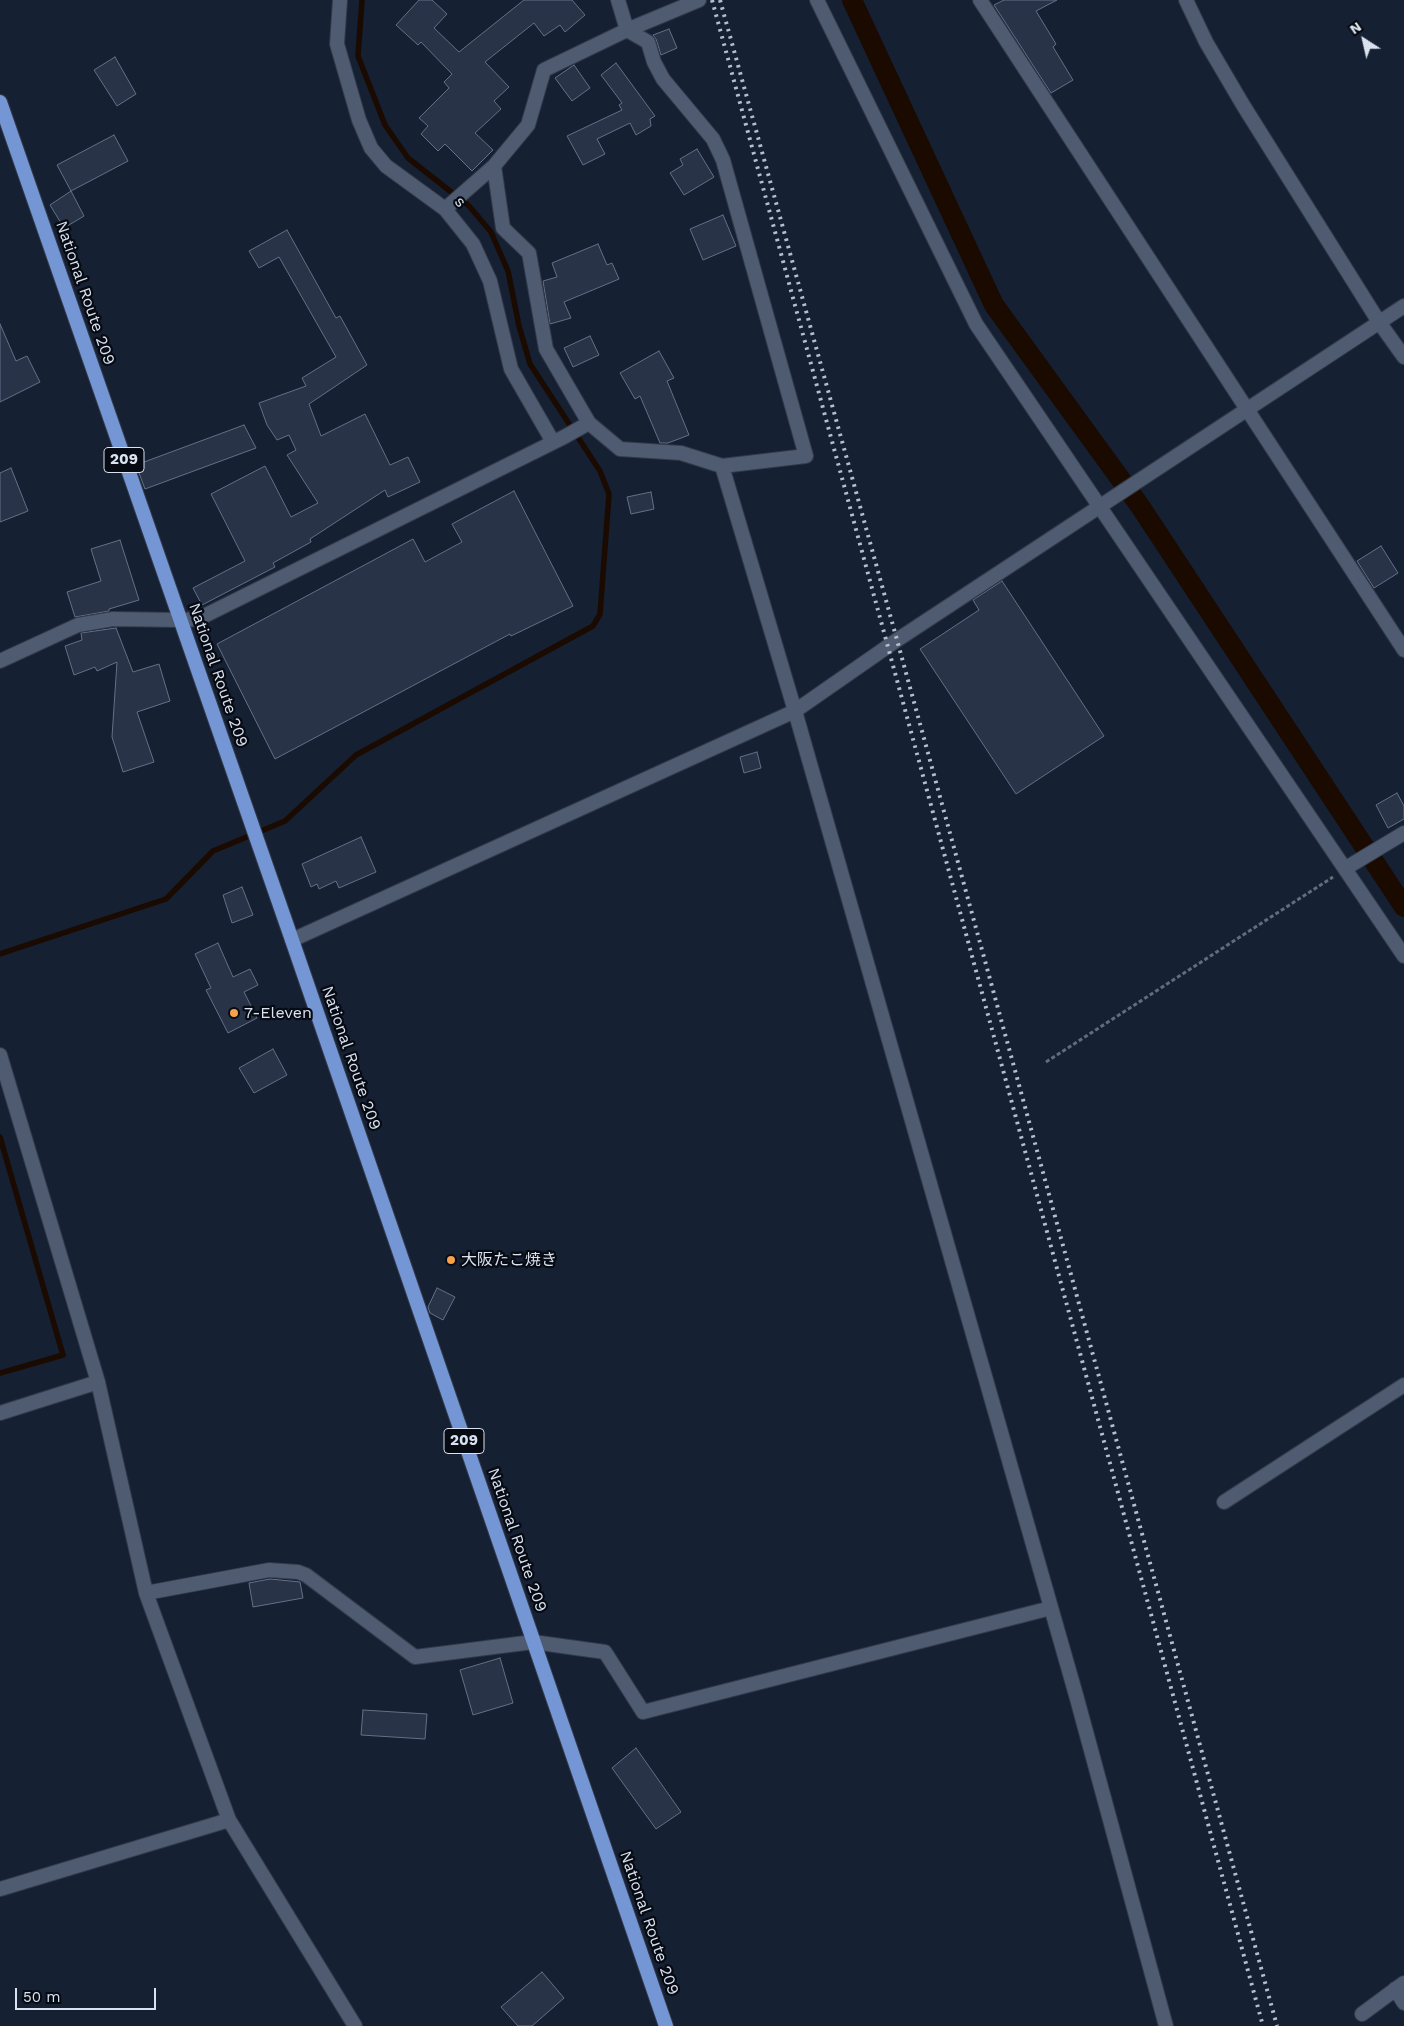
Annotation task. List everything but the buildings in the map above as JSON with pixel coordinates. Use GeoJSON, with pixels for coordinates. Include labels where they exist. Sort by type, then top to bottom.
{"type":"FeatureCollection","features":[{"type":"Feature","properties":{"kind":"highway","name":"National Route 209"},"geometry":{"type":"LineString","coordinates":[[0,102],[292,940],[666,2026]]}},
{"type":"Feature","properties":{"kind":"street","name":"s"},"geometry":{"type":"LineString","coordinates":[[340,0],[338,44],[359,120],[371,148],[386,166],[445,209],[473,244],[490,281],[511,370],[559,439]]}},
{"type":"Feature","properties":{"kind":"street"},"geometry":{"type":"LineString","coordinates":[[494,166],[503,228],[529,253],[546,349],[585,425],[620,449],[681,453],[722,466],[806,456],[723,160],[712,139],[663,79],[654,62],[648,42],[627,30],[618,0]]}},
{"type":"Feature","properties":{"kind":"street"},"geometry":{"type":"LineString","coordinates":[[445,209],[494,166],[528,125],[544,70],[627,30],[698,0]]}},
{"type":"Feature","properties":{"kind":"street"},"geometry":{"type":"LineString","coordinates":[[817,0],[976,324],[1404,956]]}},
{"type":"Feature","properties":{"kind":"street"},"geometry":{"type":"LineString","coordinates":[[980,0],[1404,650]]}},
{"type":"Feature","properties":{"kind":"street"},"geometry":{"type":"LineString","coordinates":[[1186,0],[1206,42],[1229,82],[1379,322],[1404,357]]}},
{"type":"Feature","properties":{"kind":"street"},"geometry":{"type":"LineString","coordinates":[[292,940],[796,710],[897,640],[1404,306]]}},
{"type":"Feature","properties":{"kind":"street"},"geometry":{"type":"LineString","coordinates":[[0,661],[78,625],[113,619],[180,620],[198,618],[585,425]]}},
{"type":"Feature","properties":{"kind":"street"},"geometry":{"type":"LineString","coordinates":[[722,466],[796,710],[1051,1608],[1166,2026]]}},
{"type":"Feature","properties":{"kind":"street"},"geometry":{"type":"LineString","coordinates":[[1346,868],[1404,833]]}},
{"type":"Feature","properties":{"kind":"street"},"geometry":{"type":"LineString","coordinates":[[0,1055],[98,1382],[146,1593],[229,1820],[355,2026]]}},
{"type":"Feature","properties":{"kind":"street"},"geometry":{"type":"LineString","coordinates":[[0,1413],[98,1382]]}},
{"type":"Feature","properties":{"kind":"street"},"geometry":{"type":"LineString","coordinates":[[1224,1502],[1404,1386]]}},
{"type":"Feature","properties":{"kind":"street"},"geometry":{"type":"LineString","coordinates":[[146,1593],[269,1570],[298,1572],[306,1575],[415,1657],[533,1642],[605,1652],[643,1712],[1051,1608]]}},
{"type":"Feature","properties":{"kind":"street"},"geometry":{"type":"LineString","coordinates":[[0,1890],[229,1820]]}},
{"type":"Feature","properties":{"kind":"street"},"geometry":{"type":"LineString","coordinates":[[1362,2014],[1400,1986],[1404,2003]]}},
{"type":"Feature","properties":{"kind":"path"},"geometry":{"type":"LineString","coordinates":[[1046,1062],[1346,868]]}},
{"type":"Feature","properties":{"kind":"waterway"},"geometry":{"type":"LineString","coordinates":[[0,954],[166,899],[213,851],[285,821],[356,755],[593,626],[600,614],[609,494],[600,471],[530,364],[519,326],[508,271],[491,232],[469,206],[408,158],[385,125],[358,56],[362,0]]}},
{"type":"Feature","properties":{"kind":"waterway"},"geometry":{"type":"LineString","coordinates":[[852,0],[994,305],[1140,506],[1404,907]]}},
{"type":"Feature","properties":{"kind":"waterway"},"geometry":{"type":"LineString","coordinates":[[0,1137],[63,1355],[0,1373]]}},
{"type":"Feature","properties":{"kind":"railway"},"geometry":{"type":"LineString","coordinates":[[712,0],[1263,2026]]}},
{"type":"Feature","properties":{"kind":"railway"},"geometry":{"type":"LineString","coordinates":[[720,0],[1277,2026]]}},
{"type":"Feature","properties":{"kind":"place","name":"7-Eleven"},"geometry":{"type":"Point","coordinates":[234,1013]}},
{"type":"Feature","properties":{"kind":"place","name":"大阪たこ焼き"},"geometry":{"type":"Point","coordinates":[451,1260]}}]}
